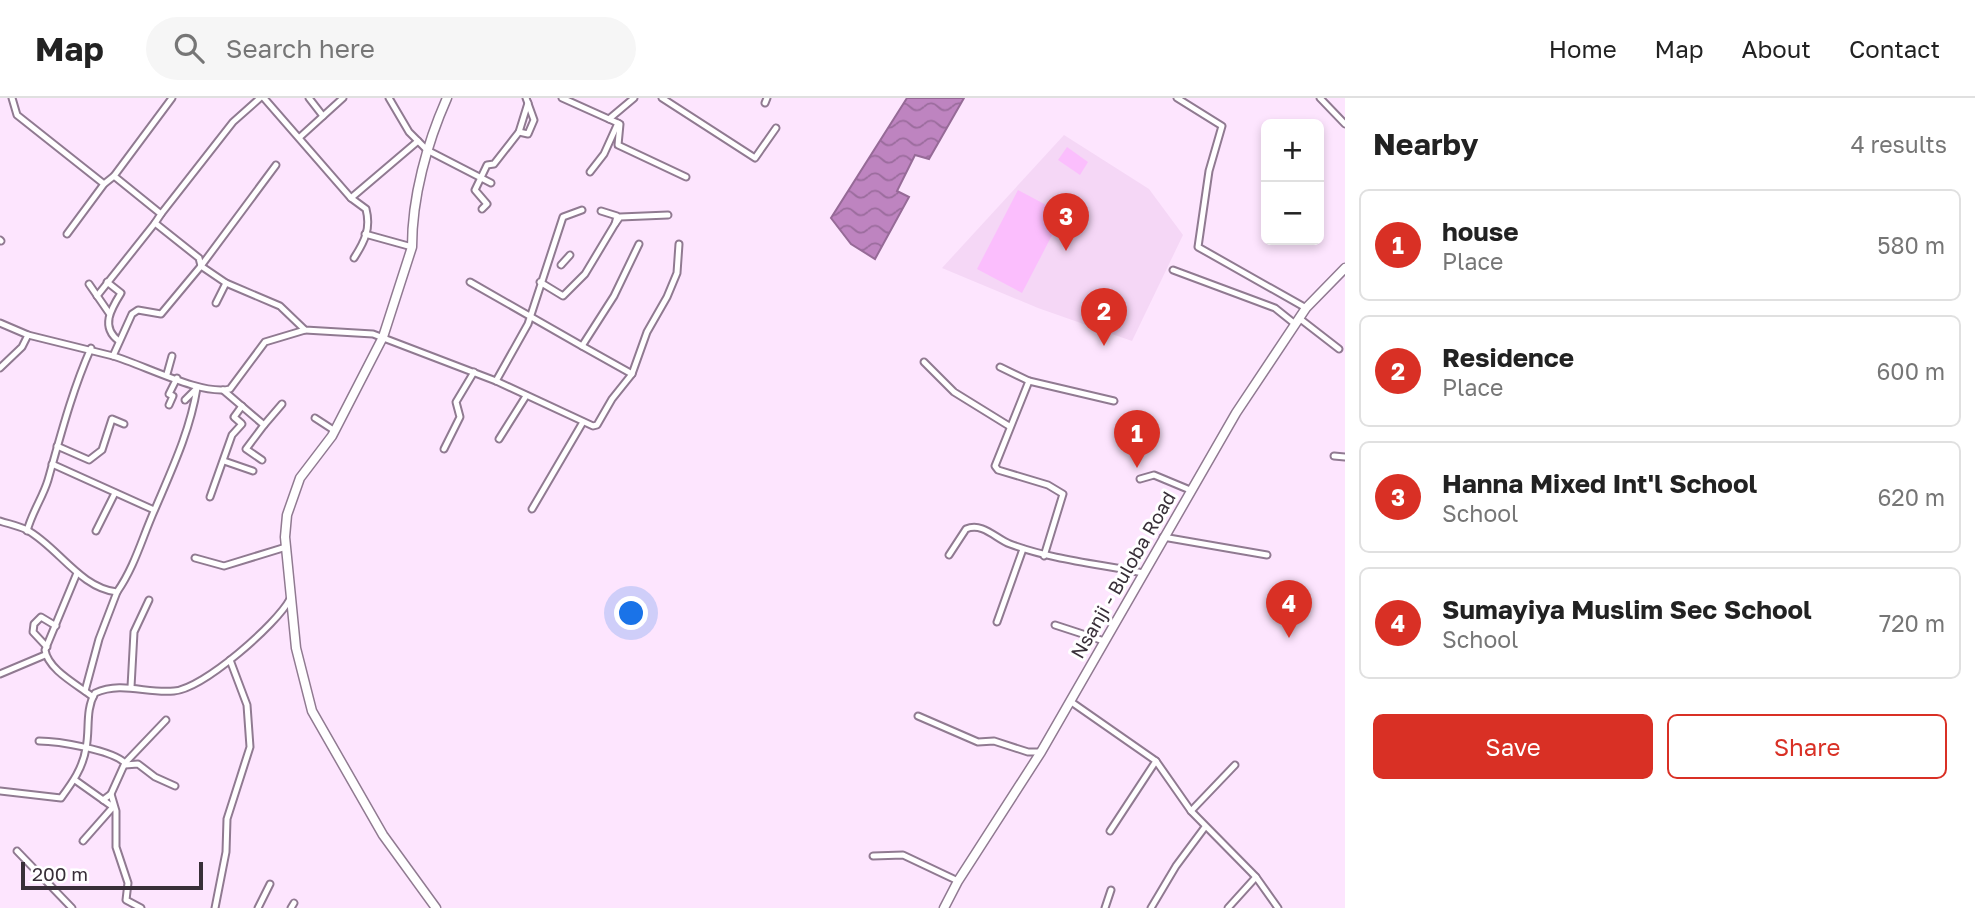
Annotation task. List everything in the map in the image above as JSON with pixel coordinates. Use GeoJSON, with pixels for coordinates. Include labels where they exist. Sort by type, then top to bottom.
{"type":"FeatureCollection","features":[{"type":"Feature","properties":{"kind":"main road"},"geometry":{"type":"LineString","coordinates":[[436,908],[383,835],[312,711],[301,671],[290,599],[286,547],[287,515],[300,478],[335,431],[383,337],[412,247],[427,150],[447,98]]}},
{"type":"Feature","properties":{"kind":"main road","name":"Nsanji - Buloba Road"},"geometry":{"type":"LineString","coordinates":[[944,908],[958,881],[1041,752],[1190,490],[1306,308],[1345,268]]}},
{"type":"Feature","properties":{"kind":"street"},"geometry":{"type":"LineString","coordinates":[[12,98],[17,115],[104,184]]}},
{"type":"Feature","properties":{"kind":"street"},"geometry":{"type":"LineString","coordinates":[[67,234],[172,98]]}},
{"type":"Feature","properties":{"kind":"street"},"geometry":{"type":"LineString","coordinates":[[97,296],[225,132],[262,98],[300,137],[351,198],[366,209],[366,234],[354,258]]}},
{"type":"Feature","properties":{"kind":"street"},"geometry":{"type":"LineString","coordinates":[[309,98],[323,116]]}},
{"type":"Feature","properties":{"kind":"street"},"geometry":{"type":"LineString","coordinates":[[300,137],[343,98]]}},
{"type":"Feature","properties":{"kind":"street"},"geometry":{"type":"LineString","coordinates":[[389,98],[403,124],[427,150],[491,183]]}},
{"type":"Feature","properties":{"kind":"street"},"geometry":{"type":"LineString","coordinates":[[564,98],[618,123],[622,128],[618,145],[686,177]]}},
{"type":"Feature","properties":{"kind":"street"},"geometry":{"type":"LineString","coordinates":[[609,119],[634,98]]}},
{"type":"Feature","properties":{"kind":"street"},"geometry":{"type":"LineString","coordinates":[[662,98],[755,158],[776,128]]}},
{"type":"Feature","properties":{"kind":"street"},"geometry":{"type":"LineString","coordinates":[[1177,98],[1222,126],[1209,171],[1198,247],[1306,308]]}},
{"type":"Feature","properties":{"kind":"street"},"geometry":{"type":"LineString","coordinates":[[1320,98],[1345,124]]}},
{"type":"Feature","properties":{"kind":"street"},"geometry":{"type":"LineString","coordinates":[[519,132],[528,134],[534,120],[527,101]]}},
{"type":"Feature","properties":{"kind":"street"},"geometry":{"type":"LineString","coordinates":[[482,209],[487,204],[475,190],[479,177],[519,132],[527,101]]}},
{"type":"Feature","properties":{"kind":"street"},"geometry":{"type":"LineString","coordinates":[[590,172],[604,154],[618,123]]}},
{"type":"Feature","properties":{"kind":"street"},"geometry":{"type":"LineString","coordinates":[[351,198],[418,141]]}},
{"type":"Feature","properties":{"kind":"street"},"geometry":{"type":"LineString","coordinates":[[113,356],[132,314],[138,310],[161,314],[201,266],[276,165]]}},
{"type":"Feature","properties":{"kind":"street"},"geometry":{"type":"LineString","coordinates":[[114,176],[161,214]]}},
{"type":"Feature","properties":{"kind":"street"},"geometry":{"type":"LineString","coordinates":[[496,381],[514,353],[529,317],[564,217],[582,210]]}},
{"type":"Feature","properties":{"kind":"street"},"geometry":{"type":"LineString","coordinates":[[601,211],[617,216],[615,225]]}},
{"type":"Feature","properties":{"kind":"street"},"geometry":{"type":"LineString","coordinates":[[540,282],[563,296],[585,274],[620,217],[668,215]]}},
{"type":"Feature","properties":{"kind":"street"},"geometry":{"type":"LineString","coordinates":[[156,223],[199,258],[201,266],[226,283],[280,306],[305,330]]}},
{"type":"Feature","properties":{"kind":"street"},"geometry":{"type":"LineString","coordinates":[[366,234],[412,247]]}},
{"type":"Feature","properties":{"kind":"street"},"geometry":{"type":"LineString","coordinates":[[582,346],[614,296],[639,244]]}},
{"type":"Feature","properties":{"kind":"street"},"geometry":{"type":"LineString","coordinates":[[0,323],[28,335],[92,348],[167,374],[197,388],[223,390],[230,388],[265,342],[305,330],[373,334],[427,357],[474,372],[583,422],[597,425],[612,399],[632,374],[638,352],[677,273],[678,244]]}},
{"type":"Feature","properties":{"kind":"street"},"geometry":{"type":"LineString","coordinates":[[561,265],[570,255]]}},
{"type":"Feature","properties":{"kind":"street"},"geometry":{"type":"LineString","coordinates":[[1173,270],[1275,308],[1339,349]]}},
{"type":"Feature","properties":{"kind":"street"},"geometry":{"type":"LineString","coordinates":[[107,282],[121,293],[109,313],[108,327],[119,341]]}},
{"type":"Feature","properties":{"kind":"street"},"geometry":{"type":"LineString","coordinates":[[470,282],[632,374]]}},
{"type":"Feature","properties":{"kind":"street"},"geometry":{"type":"LineString","coordinates":[[216,303],[226,283]]}},
{"type":"Feature","properties":{"kind":"street"},"geometry":{"type":"LineString","coordinates":[[89,284],[109,313]]}},
{"type":"Feature","properties":{"kind":"street"},"geometry":{"type":"LineString","coordinates":[[0,368],[12,358],[28,335]]}},
{"type":"Feature","properties":{"kind":"street"},"geometry":{"type":"LineString","coordinates":[[27,531],[32,512],[48,483],[70,398],[92,348]]}},
{"type":"Feature","properties":{"kind":"street"},"geometry":{"type":"LineString","coordinates":[[167,374],[172,356]]}},
{"type":"Feature","properties":{"kind":"street"},"geometry":{"type":"LineString","coordinates":[[924,362],[954,392],[1009,426]]}},
{"type":"Feature","properties":{"kind":"street"},"geometry":{"type":"LineString","coordinates":[[1000,367],[1029,381],[1114,401]]}},
{"type":"Feature","properties":{"kind":"street"},"geometry":{"type":"LineString","coordinates":[[444,449],[460,417],[456,402],[474,372]]}},
{"type":"Feature","properties":{"kind":"street"},"geometry":{"type":"LineString","coordinates":[[169,405],[173,396],[170,394],[177,378]]}},
{"type":"Feature","properties":{"kind":"street"},"geometry":{"type":"LineString","coordinates":[[1029,381],[1009,426],[995,468],[1048,485],[1063,494],[1044,555]]}},
{"type":"Feature","properties":{"kind":"street"},"geometry":{"type":"LineString","coordinates":[[185,400],[197,388]]}},
{"type":"Feature","properties":{"kind":"street"},"geometry":{"type":"LineString","coordinates":[[86,691],[99,639],[117,592],[135,563],[154,510],[178,459],[197,388]]}},
{"type":"Feature","properties":{"kind":"street"},"geometry":{"type":"LineString","coordinates":[[223,390],[264,425]]}},
{"type":"Feature","properties":{"kind":"street"},"geometry":{"type":"LineString","coordinates":[[499,439],[526,396]]}},
{"type":"Feature","properties":{"kind":"street"},"geometry":{"type":"LineString","coordinates":[[262,460],[246,449],[282,404]]}},
{"type":"Feature","properties":{"kind":"street"},"geometry":{"type":"LineString","coordinates":[[210,497],[232,435],[242,424],[234,417],[242,406]]}},
{"type":"Feature","properties":{"kind":"street"},"geometry":{"type":"LineString","coordinates":[[315,418],[335,431]]}},
{"type":"Feature","properties":{"kind":"street"},"geometry":{"type":"LineString","coordinates":[[57,446],[89,460],[102,450],[112,419],[124,424]]}},
{"type":"Feature","properties":{"kind":"street"},"geometry":{"type":"LineString","coordinates":[[532,509],[583,422]]}},
{"type":"Feature","properties":{"kind":"street"},"geometry":{"type":"LineString","coordinates":[[1334,456],[1345,457]]}},
{"type":"Feature","properties":{"kind":"street"},"geometry":{"type":"LineString","coordinates":[[224,461],[253,471]]}},
{"type":"Feature","properties":{"kind":"street"},"geometry":{"type":"LineString","coordinates":[[52,464],[154,510]]}},
{"type":"Feature","properties":{"kind":"street"},"geometry":{"type":"LineString","coordinates":[[1140,479],[1154,475],[1190,490]]}},
{"type":"Feature","properties":{"kind":"street"},"geometry":{"type":"LineString","coordinates":[[96,531],[115,493]]}},
{"type":"Feature","properties":{"kind":"street"},"geometry":{"type":"LineString","coordinates":[[0,521],[27,531],[71,563],[77,573],[117,592]]}},
{"type":"Feature","properties":{"kind":"street"},"geometry":{"type":"LineString","coordinates":[[949,555],[962,534],[972,527],[1044,555],[1143,573]]}},
{"type":"Feature","properties":{"kind":"street"},"geometry":{"type":"LineString","coordinates":[[1163,537],[1267,555]]}},
{"type":"Feature","properties":{"kind":"street"},"geometry":{"type":"LineString","coordinates":[[195,558],[223,566],[286,547]]}},
{"type":"Feature","properties":{"kind":"street"},"geometry":{"type":"LineString","coordinates":[[997,622],[1023,549]]}},
{"type":"Feature","properties":{"kind":"street"},"geometry":{"type":"LineString","coordinates":[[45,655],[77,573]]}},
{"type":"Feature","properties":{"kind":"street"},"geometry":{"type":"LineString","coordinates":[[0,791],[61,798],[75,779],[86,749],[93,697],[104,689],[131,687],[178,691],[195,684],[230,660],[272,623],[290,599]]}},
{"type":"Feature","properties":{"kind":"street"},"geometry":{"type":"LineString","coordinates":[[131,687],[134,632],[149,600]]}},
{"type":"Feature","properties":{"kind":"street"},"geometry":{"type":"LineString","coordinates":[[47,647],[33,632],[34,624],[41,617],[56,626]]}},
{"type":"Feature","properties":{"kind":"street"},"geometry":{"type":"LineString","coordinates":[[1055,625],[1104,641]]}},
{"type":"Feature","properties":{"kind":"street"},"geometry":{"type":"LineString","coordinates":[[45,655],[57,669],[93,697]]}},
{"type":"Feature","properties":{"kind":"street"},"geometry":{"type":"LineString","coordinates":[[0,674],[45,655]]}},
{"type":"Feature","properties":{"kind":"street"},"geometry":{"type":"LineString","coordinates":[[215,908],[226,852],[227,819],[250,747],[247,705],[230,660]]}},
{"type":"Feature","properties":{"kind":"street"},"geometry":{"type":"LineString","coordinates":[[1070,701],[1156,761],[1191,811],[1256,877],[1278,908]]}},
{"type":"Feature","properties":{"kind":"street"},"geometry":{"type":"LineString","coordinates":[[918,716],[978,742],[994,741],[1028,752],[1041,752]]}},
{"type":"Feature","properties":{"kind":"street"},"geometry":{"type":"LineString","coordinates":[[103,800],[111,794],[125,764],[166,720]]}},
{"type":"Feature","properties":{"kind":"street"},"geometry":{"type":"LineString","coordinates":[[39,741],[86,749],[125,764],[138,764],[155,777],[175,786]]}},
{"type":"Feature","properties":{"kind":"street"},"geometry":{"type":"LineString","coordinates":[[1110,831],[1156,761]]}},
{"type":"Feature","properties":{"kind":"street"},"geometry":{"type":"LineString","coordinates":[[1191,811],[1235,765]]}},
{"type":"Feature","properties":{"kind":"street"},"geometry":{"type":"LineString","coordinates":[[75,779],[113,807]]}},
{"type":"Feature","properties":{"kind":"street"},"geometry":{"type":"LineString","coordinates":[[111,794],[116,811],[116,847],[128,883],[126,900],[138,907]]}},
{"type":"Feature","properties":{"kind":"street"},"geometry":{"type":"LineString","coordinates":[[83,841],[113,807]]}},
{"type":"Feature","properties":{"kind":"street"},"geometry":{"type":"LineString","coordinates":[[1151,908],[1176,866],[1205,827]]}},
{"type":"Feature","properties":{"kind":"street"},"geometry":{"type":"LineString","coordinates":[[17,851],[72,908]]}},
{"type":"Feature","properties":{"kind":"street"},"geometry":{"type":"LineString","coordinates":[[873,856],[903,855],[958,881]]}},
{"type":"Feature","properties":{"kind":"street"},"geometry":{"type":"LineString","coordinates":[[1228,908],[1256,877]]}},
{"type":"Feature","properties":{"kind":"street"},"geometry":{"type":"LineString","coordinates":[[258,908],[270,884]]}},
{"type":"Feature","properties":{"kind":"street"},"geometry":{"type":"LineString","coordinates":[[1105,908],[1111,890]]}},
{"type":"Feature","properties":{"kind":"shaded area"},"geometry":{"type":"Polygon","coordinates":[[[1064,135],[1149,189],[1183,235],[1132,341],[1038,308],[942,268],[1064,135]]]}},
{"type":"Feature","properties":{"kind":"shaded area"},"geometry":{"type":"Polygon","coordinates":[[[1067,147],[1088,162],[1080,175],[1058,160],[1067,147]]]}},
{"type":"Feature","properties":{"kind":"shaded area"},"geometry":{"type":"Polygon","coordinates":[[[1018,190],[1063,214],[1022,293],[977,269],[1018,190]]]}},
{"type":"Feature","properties":{"kind":"water"},"geometry":{"type":"Polygon","coordinates":[[[907,98],[964,98],[929,159],[915,155],[897,191],[909,197],[875,259],[851,244],[831,218],[907,98]]]}},
{"type":"Feature","properties":{"kind":"place","name":"Hanna Mixed Int'l School"},"geometry":{"type":"Point","coordinates":[1066,251]}},
{"type":"Feature","properties":{"kind":"place","name":"Residence"},"geometry":{"type":"Point","coordinates":[1104,346]}},
{"type":"Feature","properties":{"kind":"place","name":"house"},"geometry":{"type":"Point","coordinates":[1137,468]}},
{"type":"Feature","properties":{"kind":"place","name":"Sumayiya Muslim Sec School"},"geometry":{"type":"Point","coordinates":[1289,638]}}]}
